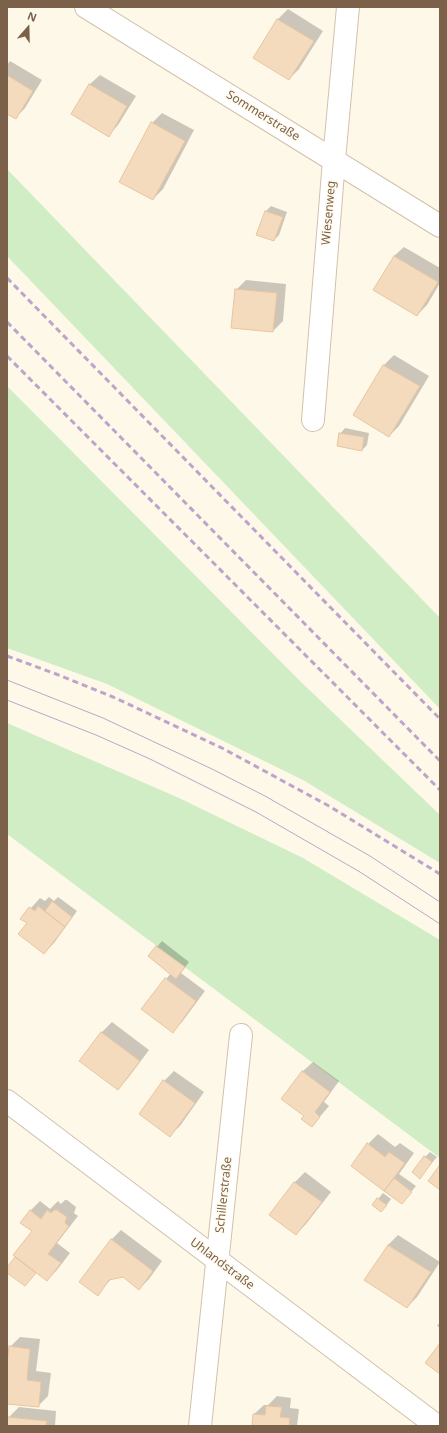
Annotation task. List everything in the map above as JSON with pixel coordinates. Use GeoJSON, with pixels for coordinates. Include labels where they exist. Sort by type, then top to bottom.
{"type":"FeatureCollection","features":[{"type":"Feature","properties":{"kind":"street","name":"Sommerstraße"},"geometry":{"type":"LineString","coordinates":[[86,7],[440,226]]}},
{"type":"Feature","properties":{"kind":"street","name":"Wiesenweg"},"geometry":{"type":"LineString","coordinates":[[313,420],[348,7]]}},
{"type":"Feature","properties":{"kind":"street","name":"Schillerstraße"},"geometry":{"type":"LineString","coordinates":[[200,1426],[241,1035]]}},
{"type":"Feature","properties":{"kind":"street","name":"Uhlandstraße"},"geometry":{"type":"LineString","coordinates":[[7,1101],[437,1426]]}},
{"type":"Feature","properties":{"kind":"green space"},"geometry":{"type":"Polygon","coordinates":[[[7,169],[440,618],[440,709],[7,256],[7,169]]]}},
{"type":"Feature","properties":{"kind":"green space"},"geometry":{"type":"Polygon","coordinates":[[[7,386],[299,680],[440,815],[440,863],[303,780],[107,684],[7,648],[7,386]]]}},
{"type":"Feature","properties":{"kind":"green space"},"geometry":{"type":"Polygon","coordinates":[[[7,723],[179,798],[303,858],[440,940],[440,1158],[7,834],[7,723]]]}},
{"type":"Feature","properties":{"kind":"building"},"geometry":{"type":"Polygon","coordinates":[[[277,19],[314,41],[289,80],[253,58],[277,19]]]}},
{"type":"Feature","properties":{"kind":"building"},"geometry":{"type":"Polygon","coordinates":[[[7,75],[33,91],[16,119],[7,114],[7,75]]]}},
{"type":"Feature","properties":{"kind":"building"},"geometry":{"type":"Polygon","coordinates":[[[89,84],[127,106],[109,137],[71,114],[89,84]]]}},
{"type":"Feature","properties":{"kind":"building"},"geometry":{"type":"Polygon","coordinates":[[[151,122],[185,141],[153,200],[119,182],[151,122]]]}},
{"type":"Feature","properties":{"kind":"building"},"geometry":{"type":"Polygon","coordinates":[[[265,211],[283,217],[274,241],[256,235],[265,211]]]}},
{"type":"Feature","properties":{"kind":"building"},"geometry":{"type":"Polygon","coordinates":[[[394,256],[438,282],[417,316],[373,290],[394,256]]]}},
{"type":"Feature","properties":{"kind":"building"},"geometry":{"type":"Polygon","coordinates":[[[235,289],[277,293],[273,332],[231,328],[235,289]]]}},
{"type":"Feature","properties":{"kind":"building"},"geometry":{"type":"Polygon","coordinates":[[[383,365],[420,386],[389,437],[353,415],[383,365]]]}},
{"type":"Feature","properties":{"kind":"building"},"geometry":{"type":"Polygon","coordinates":[[[339,433],[364,437],[362,451],[337,446],[339,433]]]}},
{"type":"Feature","properties":{"kind":"building"},"geometry":{"type":"Polygon","coordinates":[[[52,901],[72,917],[65,927],[45,911],[52,901]]]}},
{"type":"Feature","properties":{"kind":"building"},"geometry":{"type":"Polygon","coordinates":[[[38,906],[65,927],[44,954],[18,934],[27,923],[20,919],[29,907],[35,911],[38,906]]]}},
{"type":"Feature","properties":{"kind":"building"},"geometry":{"type":"Polygon","coordinates":[[[156,946],[185,967],[176,979],[148,956],[156,946]]]}},
{"type":"Feature","properties":{"kind":"building"},"geometry":{"type":"Polygon","coordinates":[[[165,978],[196,1001],[173,1033],[141,1009],[165,978]]]}},
{"type":"Feature","properties":{"kind":"building"},"geometry":{"type":"Polygon","coordinates":[[[101,1032],[140,1061],[118,1090],[79,1061],[101,1032]]]}},
{"type":"Feature","properties":{"kind":"building"},"geometry":{"type":"Polygon","coordinates":[[[302,1071],[330,1092],[315,1112],[320,1117],[312,1127],[301,1119],[304,1116],[281,1099],[302,1071]]]}},
{"type":"Feature","properties":{"kind":"building"},"geometry":{"type":"Polygon","coordinates":[[[163,1080],[195,1103],[170,1137],[139,1114],[163,1080]]]}},
{"type":"Feature","properties":{"kind":"building"},"geometry":{"type":"Polygon","coordinates":[[[367,1143],[385,1157],[389,1152],[405,1163],[384,1191],[351,1166],[367,1143]]]}},
{"type":"Feature","properties":{"kind":"building"},"geometry":{"type":"Polygon","coordinates":[[[424,1156],[432,1162],[420,1179],[412,1172],[424,1156]]]}},
{"type":"Feature","properties":{"kind":"building"},"geometry":{"type":"Polygon","coordinates":[[[439,1166],[440,1167],[440,1190],[428,1181],[439,1166]]]}},
{"type":"Feature","properties":{"kind":"building"},"geometry":{"type":"Polygon","coordinates":[[[394,1178],[412,1192],[402,1204],[384,1191],[394,1178]]]}},
{"type":"Feature","properties":{"kind":"building"},"geometry":{"type":"Polygon","coordinates":[[[294,1182],[322,1202],[296,1235],[269,1215],[294,1182]]]}},
{"type":"Feature","properties":{"kind":"building"},"geometry":{"type":"Polygon","coordinates":[[[377,1198],[387,1205],[381,1212],[372,1205],[377,1198]]]}},
{"type":"Feature","properties":{"kind":"building"},"geometry":{"type":"Polygon","coordinates":[[[30,1210],[41,1219],[47,1210],[51,1213],[54,1210],[57,1210],[67,1217],[65,1223],[69,1226],[48,1254],[61,1263],[47,1281],[13,1255],[32,1231],[20,1223],[30,1210]]]}},
{"type":"Feature","properties":{"kind":"building"},"geometry":{"type":"Polygon","coordinates":[[[111,1239],[153,1271],[139,1290],[123,1277],[109,1280],[98,1296],[79,1282],[111,1239]]]}},
{"type":"Feature","properties":{"kind":"building"},"geometry":{"type":"Polygon","coordinates":[[[388,1245],[431,1272],[407,1308],[364,1280],[388,1245]]]}},
{"type":"Feature","properties":{"kind":"building"},"geometry":{"type":"Polygon","coordinates":[[[15,1257],[36,1273],[25,1286],[7,1273],[7,1267],[15,1257]]]}},
{"type":"Feature","properties":{"kind":"building"},"geometry":{"type":"Polygon","coordinates":[[[440,1343],[440,1374],[425,1363],[440,1343]]]}},
{"type":"Feature","properties":{"kind":"building"},"geometry":{"type":"Polygon","coordinates":[[[9,1346],[30,1349],[27,1380],[41,1382],[39,1407],[7,1404],[7,1364],[9,1346]]]}},
{"type":"Feature","properties":{"kind":"building"},"geometry":{"type":"Polygon","coordinates":[[[266,1406],[282,1407],[280,1417],[290,1418],[289,1426],[252,1426],[253,1414],[265,1415],[266,1406]]]}},
{"type":"Feature","properties":{"kind":"building"},"geometry":{"type":"Polygon","coordinates":[[[8,1417],[47,1421],[46,1426],[7,1426],[8,1417]]]}},
{"type":"Feature","properties":{"kind":"tram line"},"geometry":{"type":"LineString","coordinates":[[7,680],[103,718],[212,769],[265,796],[370,856],[440,902]]}},
{"type":"Feature","properties":{"kind":"tram line"},"geometry":{"type":"LineString","coordinates":[[7,700],[96,735],[150,759],[256,812],[360,872],[440,924]]}},
{"type":"Feature","properties":{"kind":"railway"},"geometry":{"type":"LineString","coordinates":[[7,278],[440,719]]}},
{"type":"Feature","properties":{"kind":"railway"},"geometry":{"type":"LineString","coordinates":[[7,322],[440,761]]}},
{"type":"Feature","properties":{"kind":"railway"},"geometry":{"type":"LineString","coordinates":[[7,356],[440,790]]}},
{"type":"Feature","properties":{"kind":"railway"},"geometry":{"type":"LineString","coordinates":[[7,656],[113,697],[222,748],[329,806],[440,874]]}}]}
